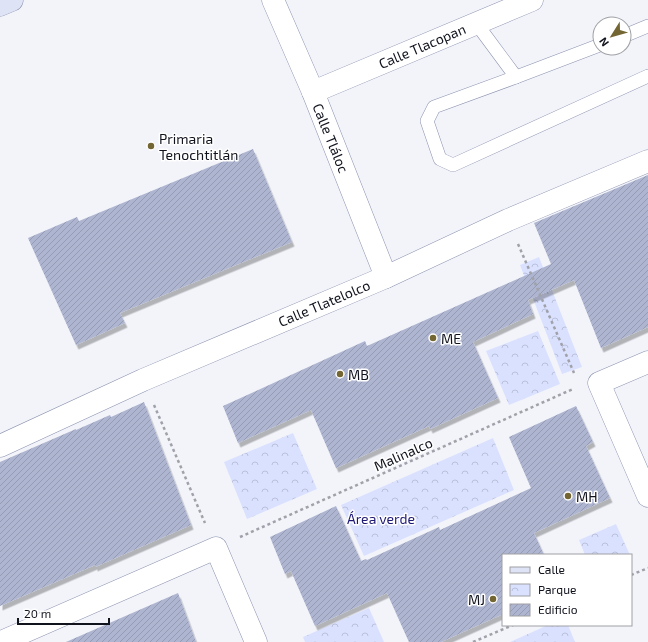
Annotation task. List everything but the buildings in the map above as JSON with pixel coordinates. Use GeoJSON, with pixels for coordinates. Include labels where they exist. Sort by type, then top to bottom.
{"type":"FeatureCollection","features":[{"type":"Feature","properties":{"kind":"street"},"geometry":{"type":"LineString","coordinates":[[0,5],[12,0]]}},
{"type":"Feature","properties":{"kind":"street","name":"Calle Tláloc"},"geometry":{"type":"LineString","coordinates":[[272,0],[313,92],[386,277]]}},
{"type":"Feature","properties":{"kind":"street","name":"Calle Tlacopan"},"geometry":{"type":"LineString","coordinates":[[313,92],[532,0]]}},
{"type":"Feature","properties":{"kind":"street","name":"Calle Tlatelolco"},"geometry":{"type":"LineString","coordinates":[[0,446],[144,380],[386,277],[508,220],[648,161]]}},
{"type":"Feature","properties":{"kind":"street"},"geometry":{"type":"LineString","coordinates":[[648,362],[589,385],[648,496]]}},
{"type":"Feature","properties":{"kind":"street"},"geometry":{"type":"LineString","coordinates":[[0,642],[216,548],[256,642]]}},
{"type":"Feature","properties":{"kind":"lane"},"geometry":{"type":"LineString","coordinates":[[476,23],[516,77]]}},
{"type":"Feature","properties":{"kind":"lane"},"geometry":{"type":"LineString","coordinates":[[632,33],[648,26]]}},
{"type":"Feature","properties":{"kind":"lane"},"geometry":{"type":"LineString","coordinates":[[592,48],[434,107],[427,121],[440,159],[453,165],[648,76]]}},
{"type":"Feature","properties":{"kind":"path"},"geometry":{"type":"LineString","coordinates":[[508,220],[589,385]]}},
{"type":"Feature","properties":{"kind":"path"},"geometry":{"type":"LineString","coordinates":[[144,380],[216,548]]}},
{"type":"Feature","properties":{"kind":"path","name":"Malinalco"},"geometry":{"type":"LineString","coordinates":[[216,548],[589,385]]}},
{"type":"Feature","properties":{"kind":"path"},"geometry":{"type":"LineString","coordinates":[[632,575],[648,568]]}},
{"type":"Feature","properties":{"kind":"path"},"geometry":{"type":"LineString","coordinates":[[473,642],[511,626]]}},
{"type":"Feature","properties":{"kind":"green space"},"geometry":{"type":"Polygon","coordinates":[[[539,257],[582,367],[562,374],[520,265],[539,257]]]}},
{"type":"Feature","properties":{"kind":"green space"},"geometry":{"type":"Polygon","coordinates":[[[538,331],[560,384],[509,405],[486,351],[538,331]]]}},
{"type":"Feature","properties":{"kind":"green space","name":"Área verde"},"geometry":{"type":"Polygon","coordinates":[[[293,433],[317,489],[247,519],[224,462],[293,433]]]}},
{"type":"Feature","properties":{"kind":"green space","name":"Área verde"},"geometry":{"type":"Polygon","coordinates":[[[493,438],[514,490],[364,556],[341,505],[493,438]]]}},
{"type":"Feature","properties":{"kind":"green space"},"geometry":{"type":"Polygon","coordinates":[[[616,524],[630,554],[585,554],[579,540],[616,524]]]}},
{"type":"Feature","properties":{"kind":"green space"},"geometry":{"type":"Polygon","coordinates":[[[369,608],[384,642],[305,642],[303,637],[369,608]]]}},
{"type":"Feature","properties":{"kind":"green space"},"geometry":{"type":"Polygon","coordinates":[[[546,626],[568,626],[575,642],[510,642],[546,626]]]}},
{"type":"Feature","properties":{"kind":"place","name":"Primaria Tenochtitlán"},"geometry":{"type":"Point","coordinates":[151,146]}},
{"type":"Feature","properties":{"kind":"place","name":"ME"},"geometry":{"type":"Point","coordinates":[433,338]}},
{"type":"Feature","properties":{"kind":"place","name":"MB"},"geometry":{"type":"Point","coordinates":[340,374]}},
{"type":"Feature","properties":{"kind":"place","name":"MH"},"geometry":{"type":"Point","coordinates":[568,496]}},
{"type":"Feature","properties":{"kind":"place","name":"MJ"},"geometry":{"type":"Point","coordinates":[493,599]}}]}
